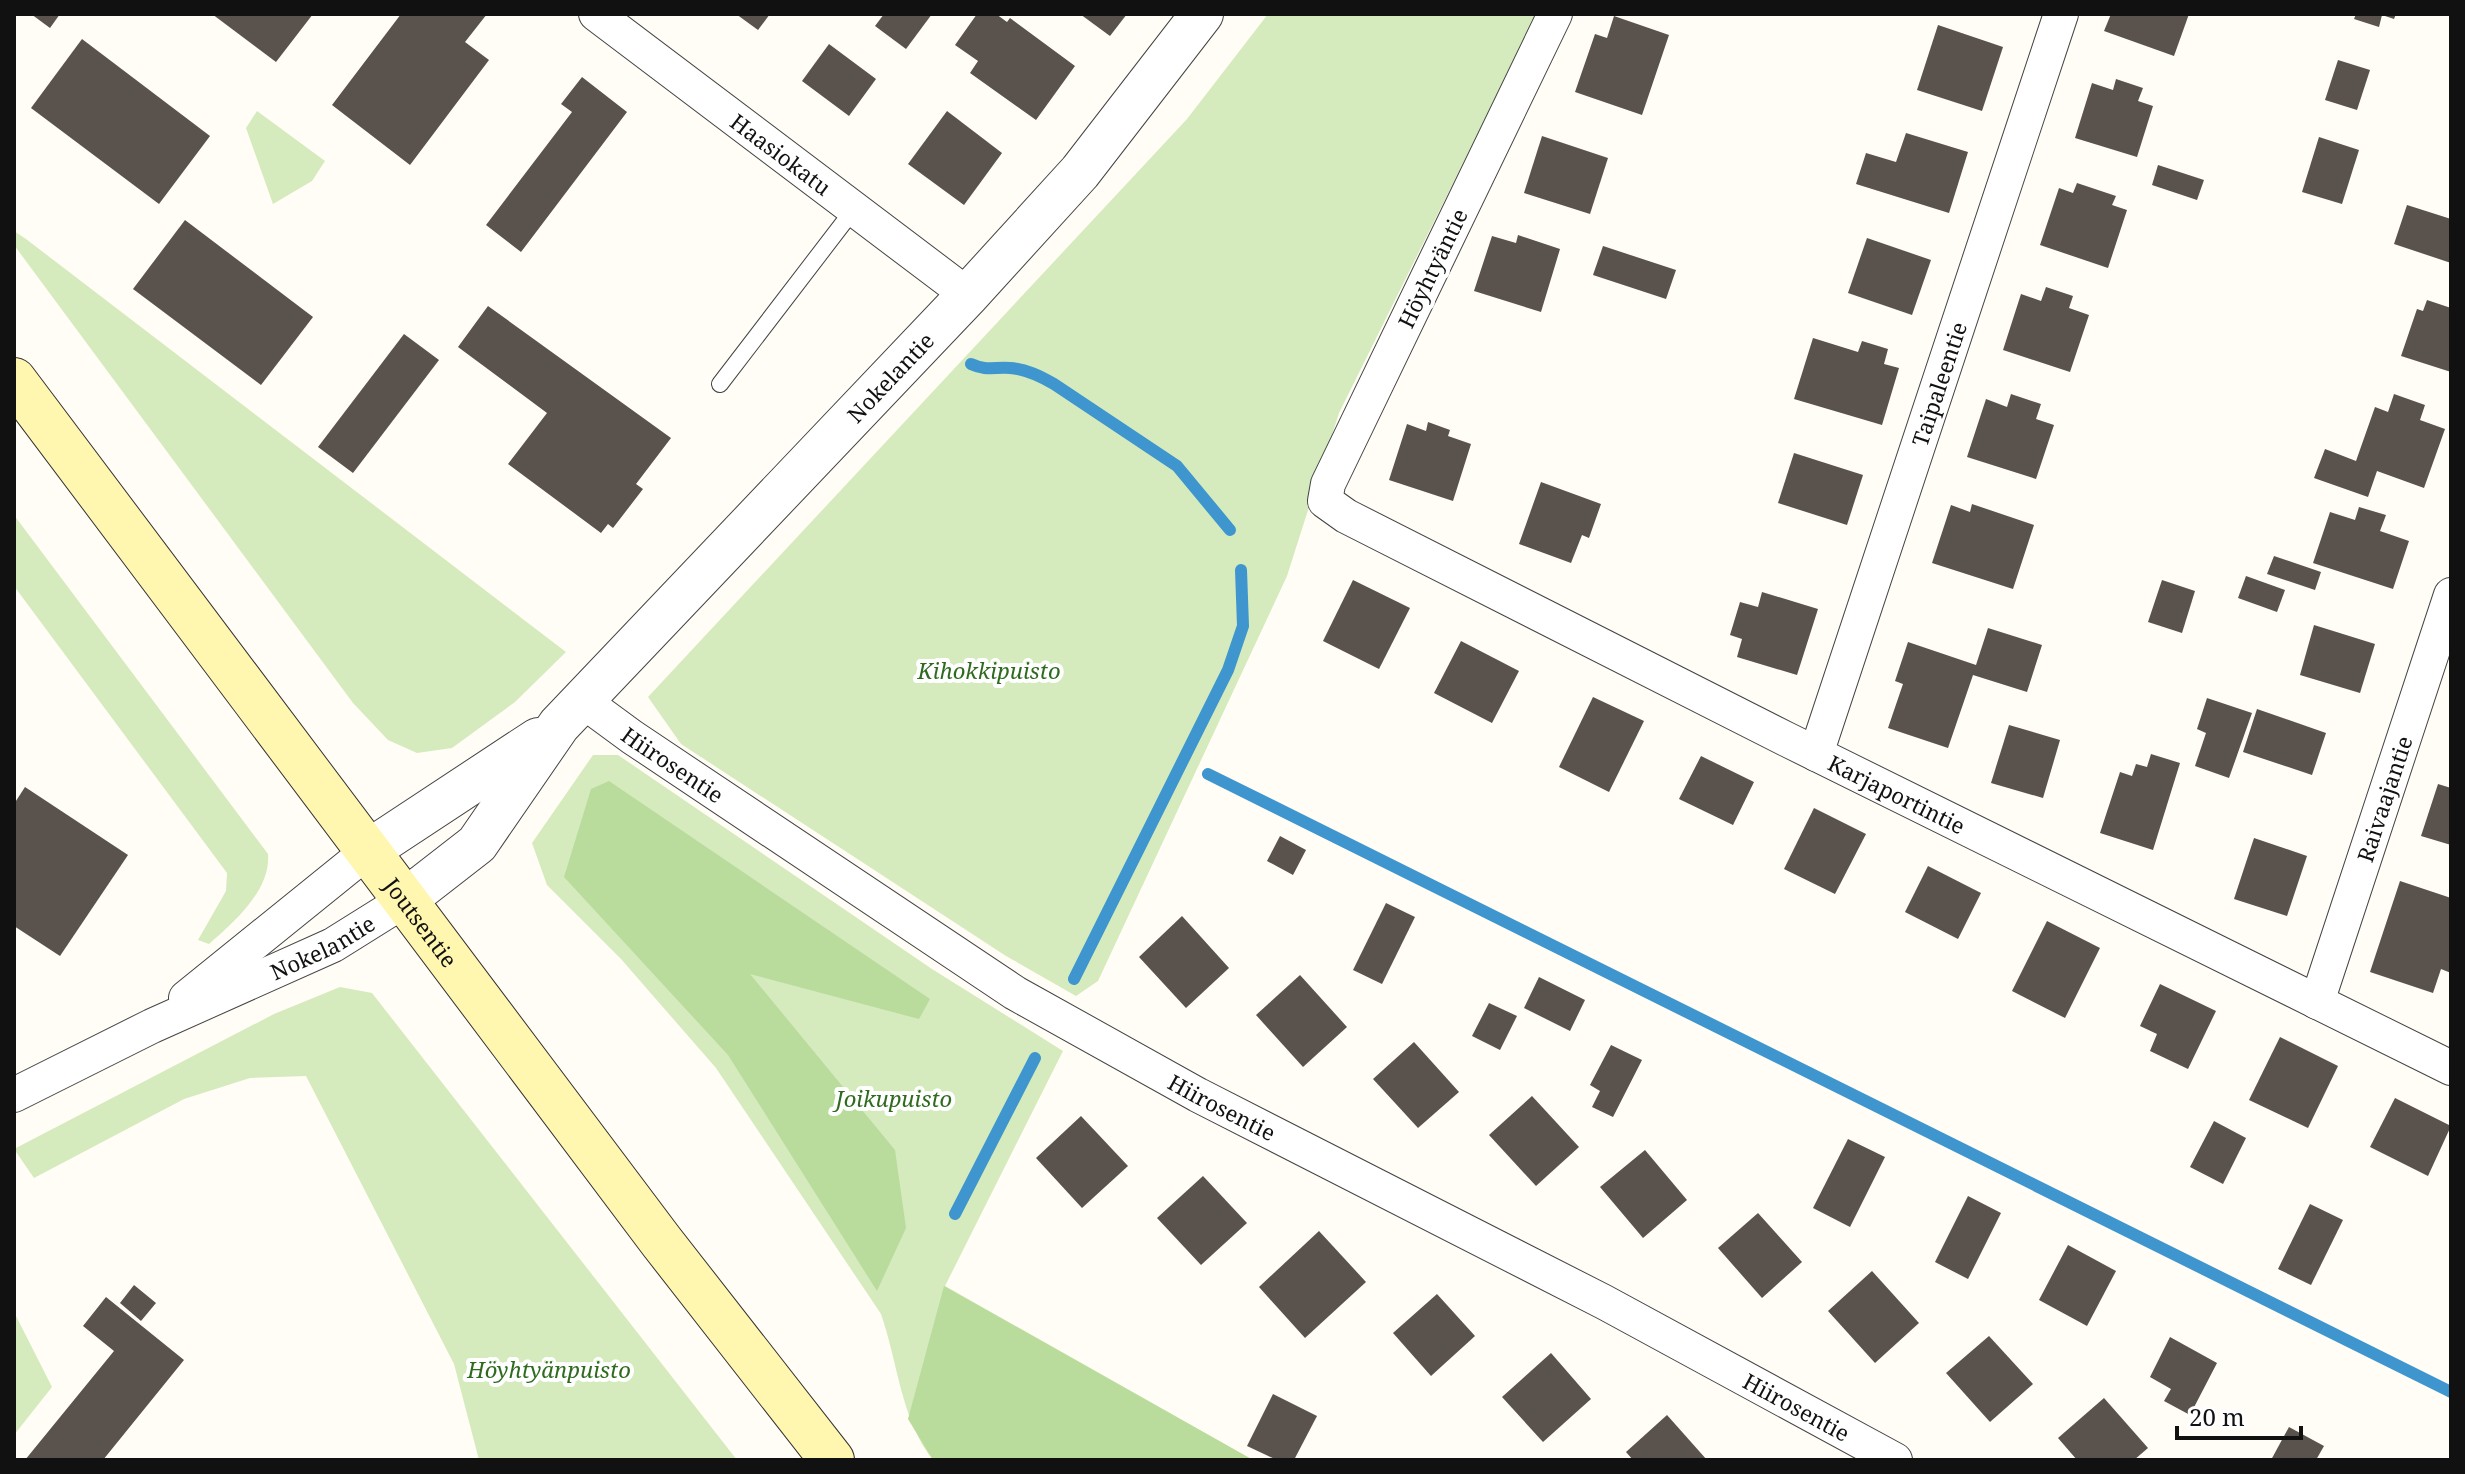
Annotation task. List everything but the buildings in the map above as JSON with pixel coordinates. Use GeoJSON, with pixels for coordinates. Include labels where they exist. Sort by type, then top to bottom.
{"type":"FeatureCollection","features":[{"type":"Feature","properties":{"kind":"main road","name":"Joutsentie"},"geometry":{"type":"LineString","coordinates":[[14,380],[661,1241],[832,1460]]}},
{"type":"Feature","properties":{"kind":"street","name":"Haasiokatu"},"geometry":{"type":"LineString","coordinates":[[596,14],[968,295]]}},
{"type":"Feature","properties":{"kind":"street","name":"Nokelantie"},"geometry":{"type":"LineString","coordinates":[[14,1095],[152,1026],[333,945],[405,900],[477,844],[571,713],[968,295],[1080,172],[1202,14]]}},
{"type":"Feature","properties":{"kind":"street","name":"Höyhtyäntie"},"geometry":{"type":"LineString","coordinates":[[1346,516],[1325,501],[1328,484],[1555,14]]}},
{"type":"Feature","properties":{"kind":"street","name":"Taipaleentie"},"geometry":{"type":"LineString","coordinates":[[1816,754],[2061,14]]}},
{"type":"Feature","properties":{"kind":"street","name":"Karjaportintie"},"geometry":{"type":"LineString","coordinates":[[1346,516],[1816,754],[2451,1068]]}},
{"type":"Feature","properties":{"kind":"street","name":"Raivaajantie"},"geometry":{"type":"LineString","coordinates":[[2317,1002],[2451,595]]}},
{"type":"Feature","properties":{"kind":"street","name":"Nokelantie"},"geometry":{"type":"LineString","coordinates":[[152,1026],[368,851],[571,713]]}},
{"type":"Feature","properties":{"kind":"street","name":"Hiirosentie"},"geometry":{"type":"LineString","coordinates":[[571,713],[632,737],[1015,993],[1198,1095],[1604,1302],[1895,1460]]}},
{"type":"Feature","properties":{"kind":"lane"},"geometry":{"type":"LineString","coordinates":[[720,384],[854,209]]}},
{"type":"Feature","properties":{"kind":"green space","name":"Kihokkipuisto"},"geometry":{"type":"Polygon","coordinates":[[[1268,14],[1537,14],[1339,413],[1287,576],[1098,981],[1076,996],[1006,956],[681,744],[648,697],[1187,119],[1268,14]]]}},
{"type":"Feature","properties":{"kind":"green space"},"geometry":{"type":"Polygon","coordinates":[[[257,111],[325,161],[312,181],[273,204],[246,128],[257,111]]]}},
{"type":"Feature","properties":{"kind":"green space"},"geometry":{"type":"Polygon","coordinates":[[[14,231],[566,652],[515,702],[452,748],[417,753],[388,740],[353,703],[14,245],[14,231]]]}},
{"type":"Feature","properties":{"kind":"green space"},"geometry":{"type":"Polygon","coordinates":[[[14,515],[268,854],[264,880],[257,892],[209,944],[198,940],[226,891],[227,873],[14,586],[14,515]]]}},
{"type":"Feature","properties":{"kind":"green space","name":"Joikupuisto"},"geometry":{"type":"Polygon","coordinates":[[[593,755],[618,755],[932,969],[1063,1051],[945,1286],[1253,1460],[933,1460],[922,1444],[907,1409],[881,1314],[716,1068],[621,959],[547,885],[532,843],[593,755]]]}},
{"type":"Feature","properties":{"kind":"green space"},"geometry":{"type":"Polygon","coordinates":[[[609,781],[930,999],[919,1019],[750,974],[895,1150],[906,1228],[877,1291],[728,1055],[564,877],[591,789],[609,781]]]}},
{"type":"Feature","properties":{"kind":"green space","name":"Höyhtyänpuisto"},"geometry":{"type":"Polygon","coordinates":[[[340,987],[372,993],[737,1460],[479,1460],[454,1364],[306,1076],[250,1078],[184,1099],[34,1178],[14,1149],[274,1014],[340,987]]]}},
{"type":"Feature","properties":{"kind":"green space"},"geometry":{"type":"Polygon","coordinates":[[[944,1286],[1253,1460],[933,1460],[908,1419],[944,1286]]]}},
{"type":"Feature","properties":{"kind":"green space"},"geometry":{"type":"Polygon","coordinates":[[[14,1312],[52,1387],[14,1435],[14,1312]]]}},
{"type":"Feature","properties":{"kind":"waterway"},"geometry":{"type":"LineString","coordinates":[[971,364],[1022,370],[1054,384],[1177,466],[1230,530]]}},
{"type":"Feature","properties":{"kind":"waterway"},"geometry":{"type":"LineString","coordinates":[[1074,979],[1228,670],[1243,626],[1241,570]]}},
{"type":"Feature","properties":{"kind":"waterway"},"geometry":{"type":"LineString","coordinates":[[1208,774],[2451,1392]]}},
{"type":"Feature","properties":{"kind":"waterway"},"geometry":{"type":"LineString","coordinates":[[955,1214],[1035,1058]]}}]}
